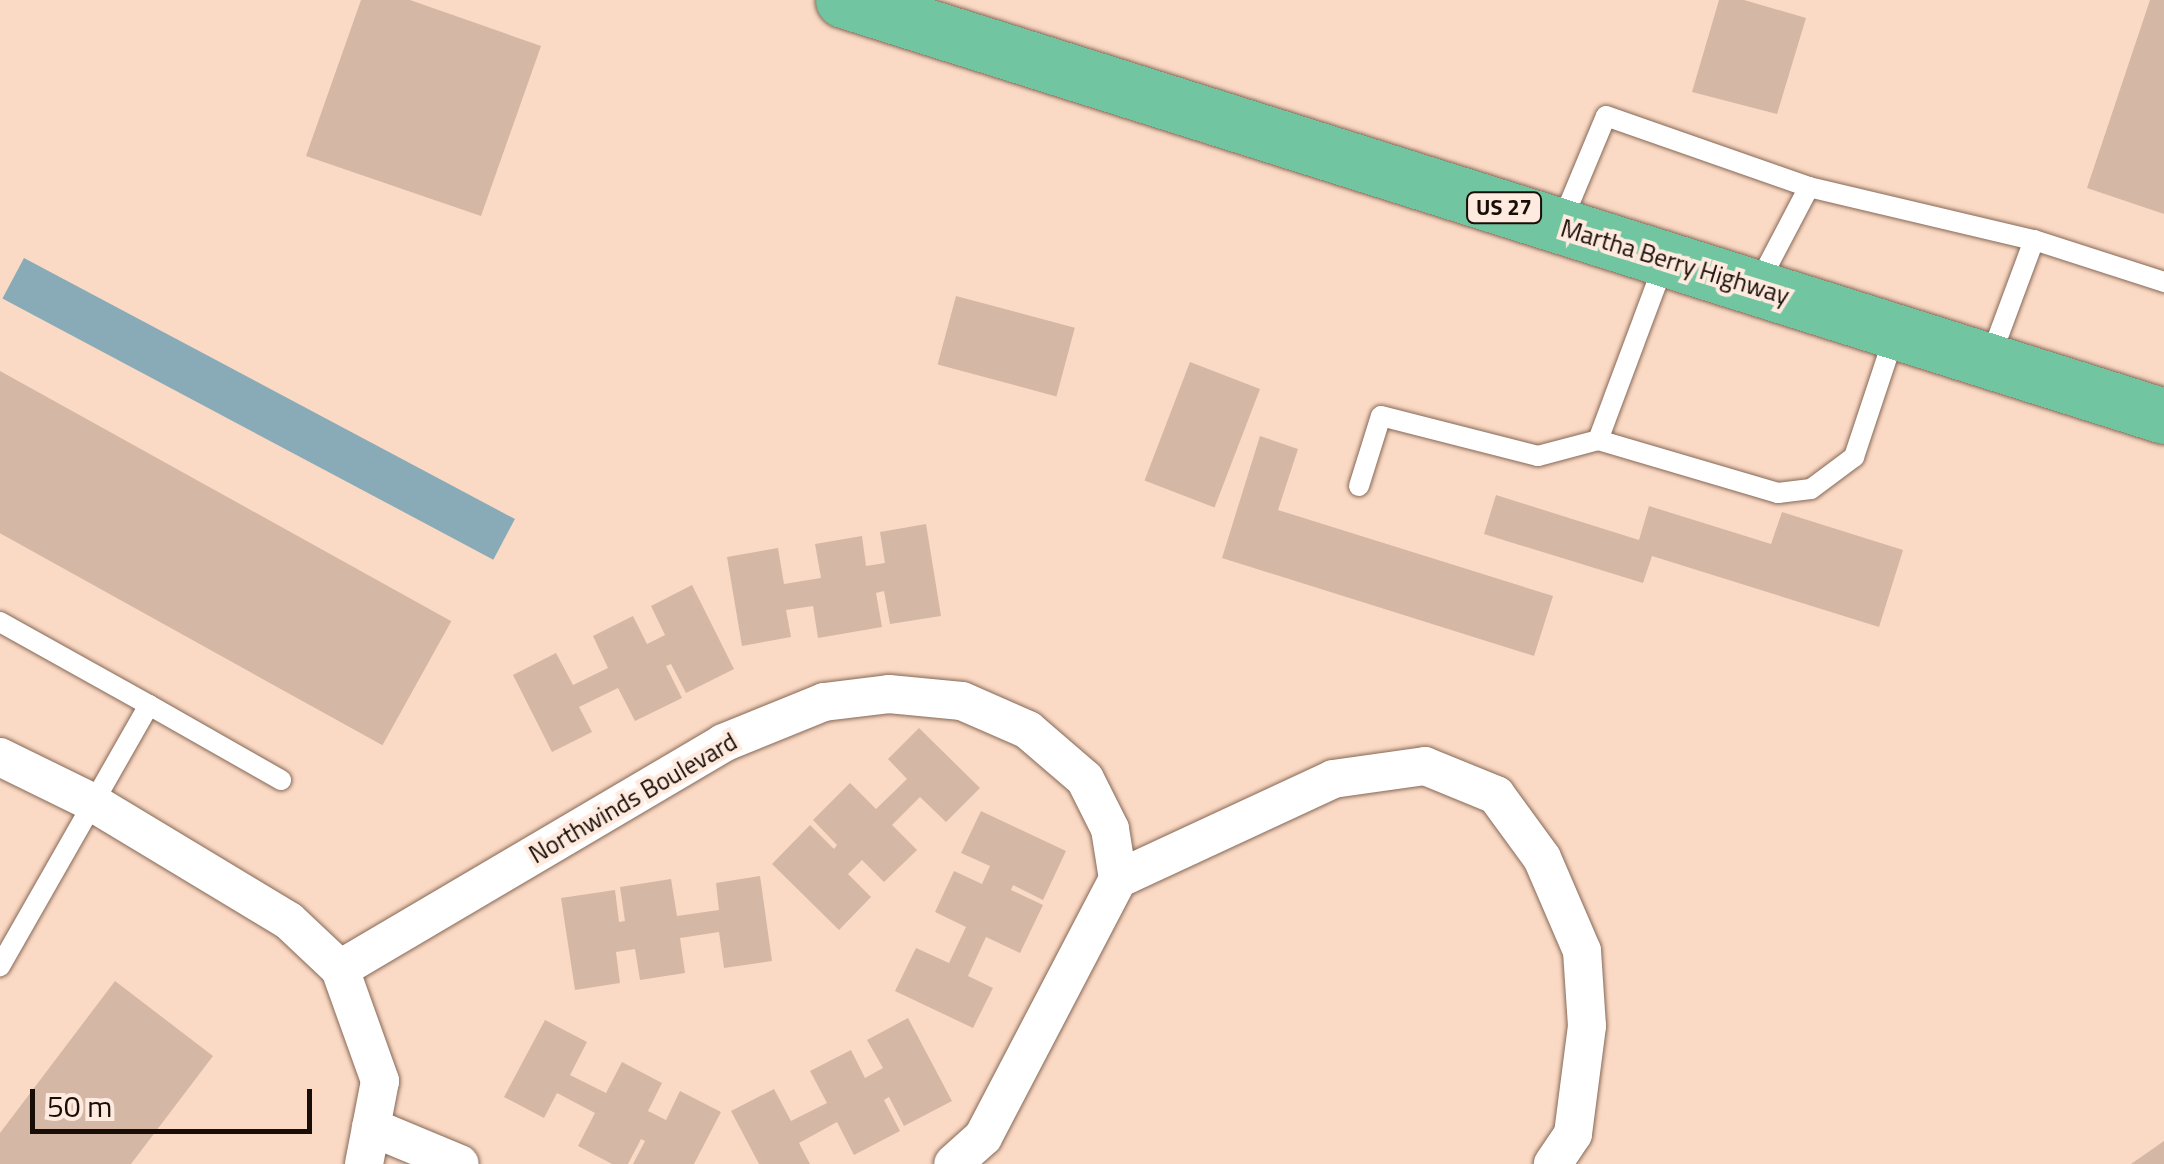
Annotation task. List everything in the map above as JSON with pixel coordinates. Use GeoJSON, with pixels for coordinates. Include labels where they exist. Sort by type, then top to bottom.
{"type":"FeatureCollection","features":[{"type":"Feature","properties":{"kind":"main road","name":"Martha Berry Highway"},"geometry":{"type":"LineString","coordinates":[[843,0],[1990,358],[2164,416]]}},
{"type":"Feature","properties":{"kind":"street","name":"Northwinds Boulevard"},"geometry":{"type":"LineString","coordinates":[[340,969],[723,742],[824,702],[889,694],[962,701],[1028,730],[1085,778],[1110,829],[1118,879]]}},
{"type":"Feature","properties":{"kind":"street"},"geometry":{"type":"LineString","coordinates":[[0,756],[90,801],[289,921],[340,969],[380,1081],[368,1146],[460,1164]]}},
{"type":"Feature","properties":{"kind":"street"},"geometry":{"type":"LineString","coordinates":[[953,1164],[984,1137],[1118,879],[1333,779],[1425,766],[1496,794],[1542,858],[1582,951],[1586,1026],[1573,1134],[1554,1164]]}},
{"type":"Feature","properties":{"kind":"lane"},"geometry":{"type":"LineString","coordinates":[[1560,226],[1606,116],[1809,187],[2034,240],[2164,282]]}},
{"type":"Feature","properties":{"kind":"lane"},"geometry":{"type":"LineString","coordinates":[[1756,288],[1809,187]]}},
{"type":"Feature","properties":{"kind":"lane"},"geometry":{"type":"LineString","coordinates":[[1990,358],[2034,240]]}},
{"type":"Feature","properties":{"kind":"lane"},"geometry":{"type":"LineString","coordinates":[[1598,440],[1666,259]]}},
{"type":"Feature","properties":{"kind":"lane"},"geometry":{"type":"LineString","coordinates":[[1359,486],[1381,416],[1538,456],[1598,440],[1778,494],[1810,490],[1854,457],[1896,330]]}},
{"type":"Feature","properties":{"kind":"lane"},"geometry":{"type":"LineString","coordinates":[[0,622],[282,780]]}},
{"type":"Feature","properties":{"kind":"lane"},"geometry":{"type":"LineString","coordinates":[[3,953],[149,705]]}},
{"type":"Feature","properties":{"kind":"water"},"geometry":{"type":"Polygon","coordinates":[[[24,258],[515,519],[493,560],[2,299],[24,258]]]}},
{"type":"Feature","properties":{"kind":"building"},"geometry":{"type":"Polygon","coordinates":[[[361,0],[410,0],[541,46],[481,216],[306,156],[361,0]]]}},
{"type":"Feature","properties":{"kind":"building"},"geometry":{"type":"Polygon","coordinates":[[[1719,0],[1744,0],[1806,18],[1777,114],[1692,92],[1719,0]]]}},
{"type":"Feature","properties":{"kind":"building"},"geometry":{"type":"Polygon","coordinates":[[[2150,0],[2164,0],[2164,214],[2087,188],[2150,0]]]}},
{"type":"Feature","properties":{"kind":"building"},"geometry":{"type":"Polygon","coordinates":[[[956,296],[1075,328],[1056,396],[938,365],[956,296]]]}},
{"type":"Feature","properties":{"kind":"building"},"geometry":{"type":"Polygon","coordinates":[[[1190,362],[1260,389],[1215,507],[1144,481],[1190,362]]]}},
{"type":"Feature","properties":{"kind":"building"},"geometry":{"type":"Polygon","coordinates":[[[0,371],[451,621],[382,745],[0,533],[0,371]]]}},
{"type":"Feature","properties":{"kind":"building"},"geometry":{"type":"Polygon","coordinates":[[[1260,436],[1298,449],[1278,510],[1553,596],[1534,656],[1222,558],[1260,436]]]}},
{"type":"Feature","properties":{"kind":"building"},"geometry":{"type":"Polygon","coordinates":[[[1496,495],[1639,540],[1649,506],[1771,544],[1782,512],[1903,550],[1879,627],[1652,556],[1643,583],[1484,534],[1496,495]]]}},
{"type":"Feature","properties":{"kind":"building"},"geometry":{"type":"Polygon","coordinates":[[[926,524],[941,616],[890,624],[884,591],[876,593],[882,627],[818,638],[813,606],[786,610],[791,637],[742,646],[727,557],[778,548],[784,584],[821,578],[815,544],[862,536],[866,566],[885,563],[880,532],[926,524]]]}},
{"type":"Feature","properties":{"kind":"building"},"geometry":{"type":"Polygon","coordinates":[[[692,585],[734,669],[686,693],[671,664],[666,666],[682,698],[635,721],[618,688],[579,707],[592,732],[552,752],[513,675],[556,653],[573,685],[608,668],[593,636],[633,616],[647,644],[665,635],[651,606],[692,585]]]}},
{"type":"Feature","properties":{"kind":"building"},"geometry":{"type":"Polygon","coordinates":[[[919,728],[980,788],[946,822],[920,797],[892,825],[917,850],[884,882],[862,860],[848,874],[871,897],[839,930],[772,864],[810,825],[834,849],[837,845],[813,820],[850,783],[876,809],[907,779],[888,759],[919,728]]]}},
{"type":"Feature","properties":{"kind":"building"},"geometry":{"type":"Polygon","coordinates":[[[981,811],[1066,851],[1043,900],[1013,885],[1011,890],[1043,905],[1020,953],[986,937],[968,976],[993,988],[973,1028],[895,991],[916,948],[949,963],[966,927],[935,912],[954,871],[982,884],[990,866],[961,853],[981,811]]]}},
{"type":"Feature","properties":{"kind":"building"},"geometry":{"type":"Polygon","coordinates":[[[760,876],[772,961],[724,968],[719,932],[680,938],[685,973],[640,980],[635,949],[616,952],[620,983],[575,990],[561,898],[615,890],[619,922],[625,921],[620,887],[671,879],[677,916],[719,910],[716,883],[760,876]]]}},
{"type":"Feature","properties":{"kind":"building"},"geometry":{"type":"Polygon","coordinates":[[[115,981],[213,1056],[131,1164],[0,1164],[0,1133],[115,981]]]}},
{"type":"Feature","properties":{"kind":"building"},"geometry":{"type":"Polygon","coordinates":[[[908,1018],[952,1101],[904,1126],[889,1097],[884,1100],[900,1131],[854,1155],[837,1122],[799,1143],[810,1164],[759,1164],[731,1111],[774,1089],[791,1121],[827,1103],[810,1071],[851,1050],[865,1078],[883,1068],[867,1040],[908,1018]]]}},
{"type":"Feature","properties":{"kind":"building"},"geometry":{"type":"Polygon","coordinates":[[[545,1020],[587,1042],[570,1075],[606,1093],[622,1062],[662,1083],[648,1111],[666,1120],[680,1091],[721,1112],[694,1164],[633,1164],[645,1141],[641,1139],[628,1164],[612,1164],[578,1146],[595,1113],[557,1093],[544,1118],[504,1097],[545,1020]]]}},
{"type":"Feature","properties":{"kind":"building"},"geometry":{"type":"Polygon","coordinates":[[[2164,1141],[2164,1164],[2131,1164],[2164,1141]]]}}]}
